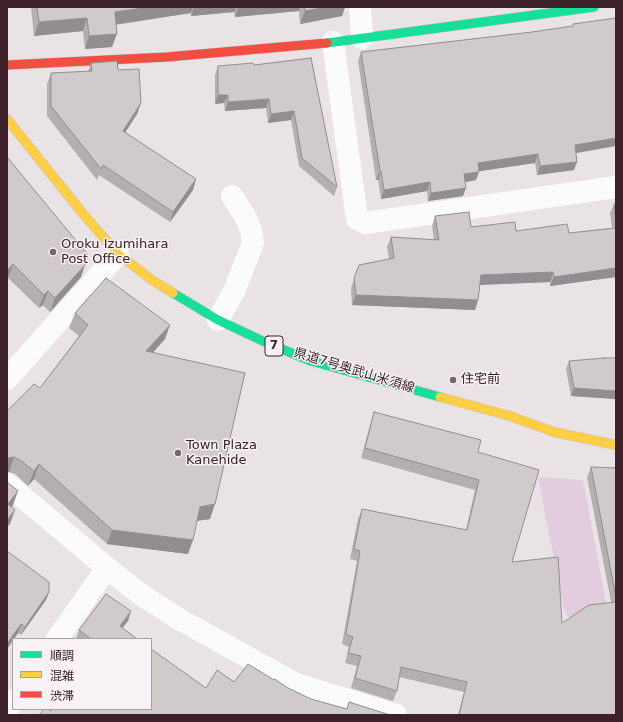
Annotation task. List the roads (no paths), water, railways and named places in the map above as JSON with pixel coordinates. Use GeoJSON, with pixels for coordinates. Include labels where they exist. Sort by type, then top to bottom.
{"type":"FeatureCollection","features":[{"type":"Feature","properties":{"kind":"main road"},"geometry":{"type":"LineString","coordinates":[[7,65],[167,57],[333,42],[490,14],[594,7]]}},
{"type":"Feature","properties":{"kind":"main road","name":"県道7号奥武山米須線"},"geometry":{"type":"LineString","coordinates":[[7,119],[84,215],[118,254],[152,280],[218,320],[267,344],[311,360],[510,416],[554,432],[616,445]]}},
{"type":"Feature","properties":{"kind":"street"},"geometry":{"type":"LineString","coordinates":[[360,7],[362,38]]}},
{"type":"Feature","properties":{"kind":"street"},"geometry":{"type":"LineString","coordinates":[[333,42],[357,219],[365,223],[616,187]]}},
{"type":"Feature","properties":{"kind":"street"},"geometry":{"type":"LineString","coordinates":[[218,320],[234,291],[253,243],[251,230],[245,216],[232,196]]}},
{"type":"Feature","properties":{"kind":"street"},"geometry":{"type":"LineString","coordinates":[[7,379],[118,254]]}},
{"type":"Feature","properties":{"kind":"street"},"geometry":{"type":"LineString","coordinates":[[7,484],[143,596],[179,619],[296,684],[396,715]]}},
{"type":"Feature","properties":{"kind":"street"},"geometry":{"type":"LineString","coordinates":[[58,638],[108,568]]}},
{"type":"Feature","properties":{"kind":"place","name":"Oroku Izumihara Post Office"},"geometry":{"type":"Point","coordinates":[53,252]}},
{"type":"Feature","properties":{"kind":"place","name":"住宅前"},"geometry":{"type":"Point","coordinates":[453,380]}},
{"type":"Feature","properties":{"kind":"place","name":"Town Plaza Kanehide"},"geometry":{"type":"Point","coordinates":[178,453]}}]}
